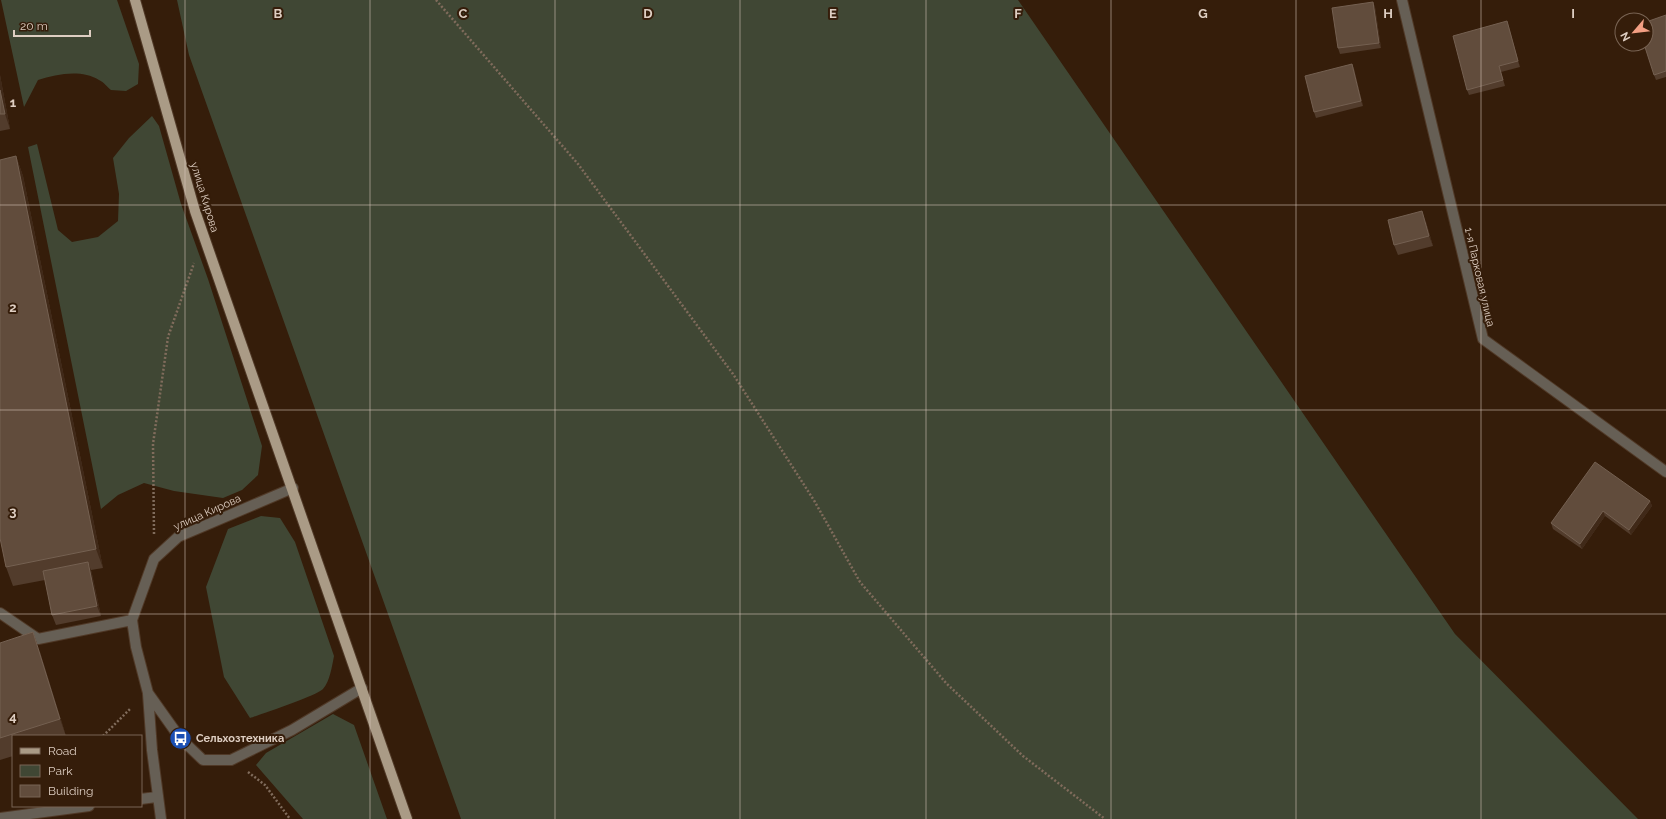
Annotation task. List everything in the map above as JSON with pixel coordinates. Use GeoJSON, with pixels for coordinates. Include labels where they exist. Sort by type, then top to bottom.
{"type":"FeatureCollection","features":[{"type":"Feature","properties":{"kind":"main road","name":"улица Кирова"},"geometry":{"type":"LineString","coordinates":[[135,0],[203,234],[293,488],[407,819]]}},
{"type":"Feature","properties":{"kind":"street","name":"1-я Парковая улица"},"geometry":{"type":"LineString","coordinates":[[1402,0],[1483,338],[1666,472]]}},
{"type":"Feature","properties":{"kind":"street","name":"улица Кирова"},"geometry":{"type":"LineString","coordinates":[[293,488],[178,537],[154,559],[132,620],[136,648],[148,693],[180,738],[203,760],[231,760],[292,730],[362,688]]}},
{"type":"Feature","properties":{"kind":"street"},"geometry":{"type":"LineString","coordinates":[[0,613],[38,640],[132,620]]}},
{"type":"Feature","properties":{"kind":"street"},"geometry":{"type":"LineString","coordinates":[[148,693],[156,797],[160,819]]}},
{"type":"Feature","properties":{"kind":"street"},"geometry":{"type":"LineString","coordinates":[[142,799],[156,797]]}},
{"type":"Feature","properties":{"kind":"street"},"geometry":{"type":"LineString","coordinates":[[0,818],[82,807]]}},
{"type":"Feature","properties":{"kind":"path"},"geometry":{"type":"LineString","coordinates":[[436,0],[578,164],[733,374],[815,502],[860,582],[957,693],[1023,756],[1105,819]]}},
{"type":"Feature","properties":{"kind":"path"},"geometry":{"type":"LineString","coordinates":[[154,559],[153,444],[168,337],[203,234]]}},
{"type":"Feature","properties":{"kind":"path"},"geometry":{"type":"LineString","coordinates":[[104,735],[120,717],[148,693]]}},
{"type":"Feature","properties":{"kind":"path"},"geometry":{"type":"LineString","coordinates":[[231,760],[265,786],[290,819]]}},
{"type":"Feature","properties":{"kind":"green space"},"geometry":{"type":"Polygon","coordinates":[[[1,0],[117,0],[139,64],[138,84],[126,91],[111,90],[104,83],[92,77],[77,74],[61,74],[38,80],[24,107],[1,0]]]}},
{"type":"Feature","properties":{"kind":"green space"},"geometry":{"type":"Polygon","coordinates":[[[177,0],[1018,0],[1455,634],[1638,819],[461,819],[189,55],[177,0]]]}},
{"type":"Feature","properties":{"kind":"green space"},"geometry":{"type":"Polygon","coordinates":[[[152,116],[159,126],[181,204],[208,279],[262,446],[258,475],[242,490],[223,498],[174,491],[144,483],[118,495],[101,509],[28,147],[37,144],[58,230],[72,242],[98,237],[118,221],[119,194],[113,158],[129,138],[152,116]]]}},
{"type":"Feature","properties":{"kind":"green space"},"geometry":{"type":"Polygon","coordinates":[[[261,516],[280,518],[295,542],[334,656],[329,678],[323,689],[300,700],[250,718],[224,677],[206,587],[228,529],[261,516]]]}},
{"type":"Feature","properties":{"kind":"green space"},"geometry":{"type":"Polygon","coordinates":[[[333,714],[354,725],[387,819],[303,819],[256,765],[266,753],[333,714]]]}},
{"type":"Feature","properties":{"kind":"building"},"geometry":{"type":"Polygon","coordinates":[[[1373,2],[1379,43],[1338,48],[1332,8],[1373,2]]]}},
{"type":"Feature","properties":{"kind":"building"},"geometry":{"type":"Polygon","coordinates":[[[1666,15],[1666,71],[1654,75],[1647,52],[1654,52],[1654,19],[1666,15]]]}},
{"type":"Feature","properties":{"kind":"building"},"geometry":{"type":"Polygon","coordinates":[[[1507,21],[1518,61],[1499,66],[1503,80],[1467,90],[1453,36],[1507,21]]]}},
{"type":"Feature","properties":{"kind":"building"},"geometry":{"type":"Polygon","coordinates":[[[1352,64],[1361,101],[1314,112],[1305,76],[1352,64]]]}},
{"type":"Feature","properties":{"kind":"building"},"geometry":{"type":"Polygon","coordinates":[[[0,90],[5,114],[0,114],[0,90]]]}},
{"type":"Feature","properties":{"kind":"building"},"geometry":{"type":"Polygon","coordinates":[[[16,156],[96,549],[6,567],[0,538],[0,160],[16,156]]]}},
{"type":"Feature","properties":{"kind":"building"},"geometry":{"type":"Polygon","coordinates":[[[1422,211],[1429,236],[1394,245],[1388,220],[1422,211]]]}},
{"type":"Feature","properties":{"kind":"building"},"geometry":{"type":"Polygon","coordinates":[[[1595,462],[1650,501],[1629,530],[1603,511],[1580,544],[1551,523],[1595,462]]]}},
{"type":"Feature","properties":{"kind":"building"},"geometry":{"type":"Polygon","coordinates":[[[88,562],[97,606],[52,615],[43,571],[88,562]]]}},
{"type":"Feature","properties":{"kind":"building"},"geometry":{"type":"Polygon","coordinates":[[[33,632],[60,719],[0,738],[0,643],[33,632]]]}},
{"type":"Feature","properties":{"kind":"place","name":"Сельхозтехника"},"geometry":{"type":"Point","coordinates":[180,738]}}]}
